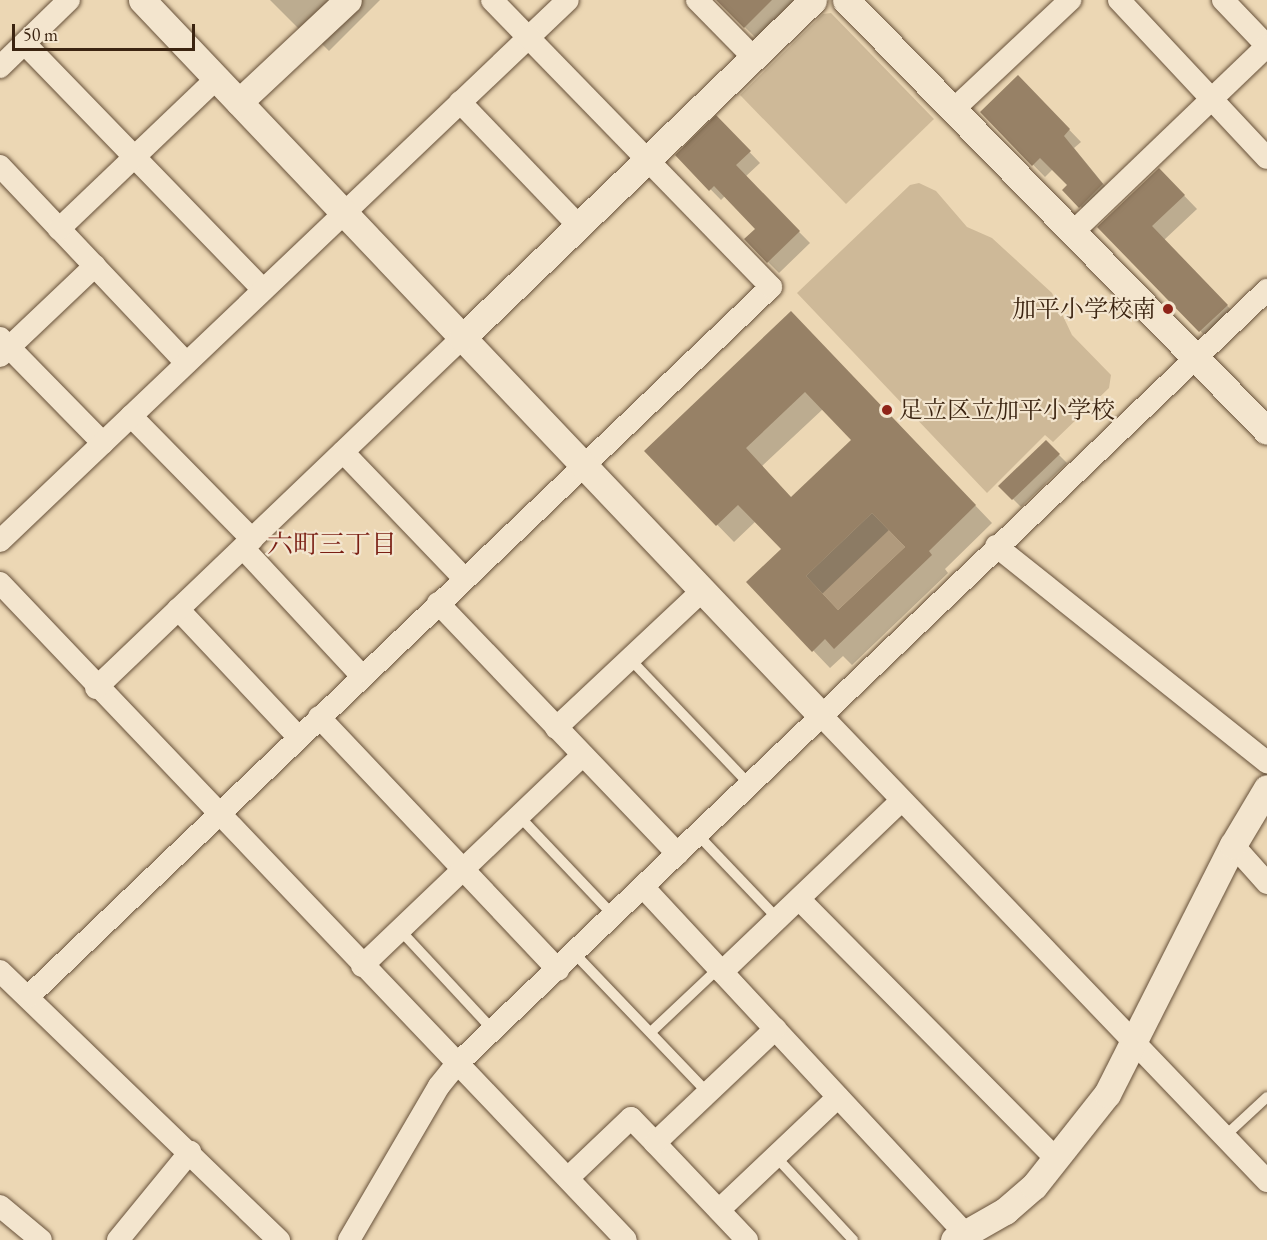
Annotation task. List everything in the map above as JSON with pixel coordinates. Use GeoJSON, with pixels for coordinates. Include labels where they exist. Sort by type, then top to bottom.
{"type":"FeatureCollection","features":[{"type":"Feature","properties":{"kind":"street"},"geometry":{"type":"LineString","coordinates":[[0,67],[69,0]]}},
{"type":"Feature","properties":{"kind":"street"},"geometry":{"type":"LineString","coordinates":[[142,0],[901,801],[1136,1041],[1267,1181]]}},
{"type":"Feature","properties":{"kind":"street"},"geometry":{"type":"LineString","coordinates":[[239,102],[348,0]]}},
{"type":"Feature","properties":{"kind":"street"},"geometry":{"type":"LineString","coordinates":[[29,996],[297,737],[771,288],[492,0]]}},
{"type":"Feature","properties":{"kind":"street"},"geometry":{"type":"LineString","coordinates":[[0,542],[568,0]]}},
{"type":"Feature","properties":{"kind":"street"},"geometry":{"type":"LineString","coordinates":[[698,0],[753,57]]}},
{"type":"Feature","properties":{"kind":"street"},"geometry":{"type":"LineString","coordinates":[[96,688],[813,0]]}},
{"type":"Feature","properties":{"kind":"street"},"geometry":{"type":"LineString","coordinates":[[846,0],[1267,431]]}},
{"type":"Feature","properties":{"kind":"street"},"geometry":{"type":"LineString","coordinates":[[953,110],[1070,0]]}},
{"type":"Feature","properties":{"kind":"street"},"geometry":{"type":"LineString","coordinates":[[1119,0],[1267,158]]}},
{"type":"Feature","properties":{"kind":"street"},"geometry":{"type":"LineString","coordinates":[[1072,233],[1267,46],[1223,0]]}},
{"type":"Feature","properties":{"kind":"street"},"geometry":{"type":"LineString","coordinates":[[25,44],[136,156],[263,290]]}},
{"type":"Feature","properties":{"kind":"street"},"geometry":{"type":"LineString","coordinates":[[59,229],[217,78]]}},
{"type":"Feature","properties":{"kind":"street"},"geometry":{"type":"LineString","coordinates":[[460,102],[579,225]]}},
{"type":"Feature","properties":{"kind":"street"},"geometry":{"type":"LineString","coordinates":[[0,166],[186,363]]}},
{"type":"Feature","properties":{"kind":"street"},"geometry":{"type":"LineString","coordinates":[[95,266],[3,347],[103,443]]}},
{"type":"Feature","properties":{"kind":"street"},"geometry":{"type":"LineString","coordinates":[[349,1240],[439,1086],[456,1065],[644,888],[819,714],[1267,291]]}},
{"type":"Feature","properties":{"kind":"street"},"geometry":{"type":"LineString","coordinates":[[131,416],[362,676]]}},
{"type":"Feature","properties":{"kind":"street"},"geometry":{"type":"LineString","coordinates":[[343,452],[464,578]]}},
{"type":"Feature","properties":{"kind":"street"},"geometry":{"type":"LineString","coordinates":[[996,546],[1267,762]]}},
{"type":"Feature","properties":{"kind":"street"},"geometry":{"type":"LineString","coordinates":[[0,583],[96,688],[626,1240]]}},
{"type":"Feature","properties":{"kind":"street"},"geometry":{"type":"LineString","coordinates":[[556,728],[703,590]]}},
{"type":"Feature","properties":{"kind":"street"},"geometry":{"type":"LineString","coordinates":[[438,603],[678,854]]}},
{"type":"Feature","properties":{"kind":"street"},"geometry":{"type":"LineString","coordinates":[[178,609],[297,737]]}},
{"type":"Feature","properties":{"kind":"street"},"geometry":{"type":"LineString","coordinates":[[319,717],[558,970]]}},
{"type":"Feature","properties":{"kind":"street"},"geometry":{"type":"LineString","coordinates":[[362,966],[582,756]]}},
{"type":"Feature","properties":{"kind":"street"},"geometry":{"type":"LineString","coordinates":[[644,888],[838,1097],[960,1237],[1005,1211],[1057,1160],[1107,1094],[1136,1041],[1233,845],[1267,788]]}},
{"type":"Feature","properties":{"kind":"street"},"geometry":{"type":"LineString","coordinates":[[720,970],[778,919],[901,801]]}},
{"type":"Feature","properties":{"kind":"street"},"geometry":{"type":"LineString","coordinates":[[1233,845],[1267,883]]}},
{"type":"Feature","properties":{"kind":"street"},"geometry":{"type":"LineString","coordinates":[[799,899],[1057,1160]]}},
{"type":"Feature","properties":{"kind":"street"},"geometry":{"type":"LineString","coordinates":[[0,971],[29,996],[279,1240]]}},
{"type":"Feature","properties":{"kind":"street"},"geometry":{"type":"LineString","coordinates":[[655,1143],[775,1029]]}},
{"type":"Feature","properties":{"kind":"street"},"geometry":{"type":"LineString","coordinates":[[719,1210],[838,1097]]}},
{"type":"Feature","properties":{"kind":"street"},"geometry":{"type":"LineString","coordinates":[[568,1178],[631,1118],[747,1240]]}},
{"type":"Feature","properties":{"kind":"street"},"geometry":{"type":"LineString","coordinates":[[118,1240],[190,1152]]}},
{"type":"Feature","properties":{"kind":"street"},"geometry":{"type":"LineString","coordinates":[[0,1206],[41,1240]]}},
{"type":"Feature","properties":{"kind":"lane"},"geometry":{"type":"LineString","coordinates":[[630,659],[750,785]]}},
{"type":"Feature","properties":{"kind":"lane"},"geometry":{"type":"LineString","coordinates":[[519,816],[614,916]]}},
{"type":"Feature","properties":{"kind":"lane"},"geometry":{"type":"LineString","coordinates":[[698,835],[778,919]]}},
{"type":"Feature","properties":{"kind":"lane"},"geometry":{"type":"LineString","coordinates":[[400,930],[494,1030]]}},
{"type":"Feature","properties":{"kind":"lane"},"geometry":{"type":"LineString","coordinates":[[575,954],[708,1093]]}},
{"type":"Feature","properties":{"kind":"lane"},"geometry":{"type":"LineString","coordinates":[[651,1032],[720,970]]}},
{"type":"Feature","properties":{"kind":"lane"},"geometry":{"type":"LineString","coordinates":[[1225,1136],[1267,1097]]}},
{"type":"Feature","properties":{"kind":"lane"},"geometry":{"type":"LineString","coordinates":[[776,1157],[853,1240]]}},
{"type":"Feature","properties":{"kind":"shaded area"},"geometry":{"type":"Polygon","coordinates":[[[831,13],[934,119],[846,204],[740,95],[823,14],[831,13]]]}},
{"type":"Feature","properties":{"kind":"shaded area"},"geometry":{"type":"Polygon","coordinates":[[[919,183],[936,191],[967,227],[992,238],[1052,293],[1072,335],[1111,375],[1109,388],[1053,442],[1045,435],[987,493],[797,293],[910,185],[919,183]]]}},
{"type":"Feature","properties":{"kind":"shaded area"},"geometry":{"type":"Polygon","coordinates":[[[872,513],[905,547],[838,610],[806,576],[872,513]]]}},
{"type":"Feature","properties":{"kind":"building"},"geometry":{"type":"Polygon","coordinates":[[[716,0],[772,0],[744,28],[716,0]]]}},
{"type":"Feature","properties":{"kind":"building"},"geometry":{"type":"Polygon","coordinates":[[[1018,75],[1070,129],[1064,136],[1103,184],[1079,208],[1062,190],[1067,185],[1040,158],[1032,166],[980,112],[1018,75]]]}},
{"type":"Feature","properties":{"kind":"building"},"geometry":{"type":"Polygon","coordinates":[[[716,115],[751,151],[736,165],[800,231],[767,263],[744,239],[755,229],[714,186],[709,191],[675,155],[716,115]]]}},
{"type":"Feature","properties":{"kind":"building"},"geometry":{"type":"Polygon","coordinates":[[[1159,168],[1185,195],[1152,226],[1228,305],[1199,332],[1097,227],[1159,168]]]}},
{"type":"Feature","properties":{"kind":"building"},"geometry":{"type":"Polygon","coordinates":[[[791,311],[976,505],[929,551],[932,555],[834,649],[825,639],[812,652],[746,582],[781,549],[738,505],[716,526],[644,451],[791,311]],[[805,392],[746,448],[791,497],[851,440],[805,392]],[[872,513],[806,576],[838,610],[905,547],[872,513]]]}},
{"type":"Feature","properties":{"kind":"building"},"geometry":{"type":"Polygon","coordinates":[[[1046,440],[1060,454],[1012,500],[998,486],[1046,440]]]}},
{"type":"Feature","properties":{"kind":"place","name":"加平小学校南"},"geometry":{"type":"Point","coordinates":[1168,309]}},
{"type":"Feature","properties":{"kind":"place","name":"足立区立加平小学校"},"geometry":{"type":"Point","coordinates":[887,410]}},
{"type":"Feature","properties":{"kind":"district","name":"六町三丁目"},"geometry":{"type":"Point","coordinates":[332,545]}}]}
